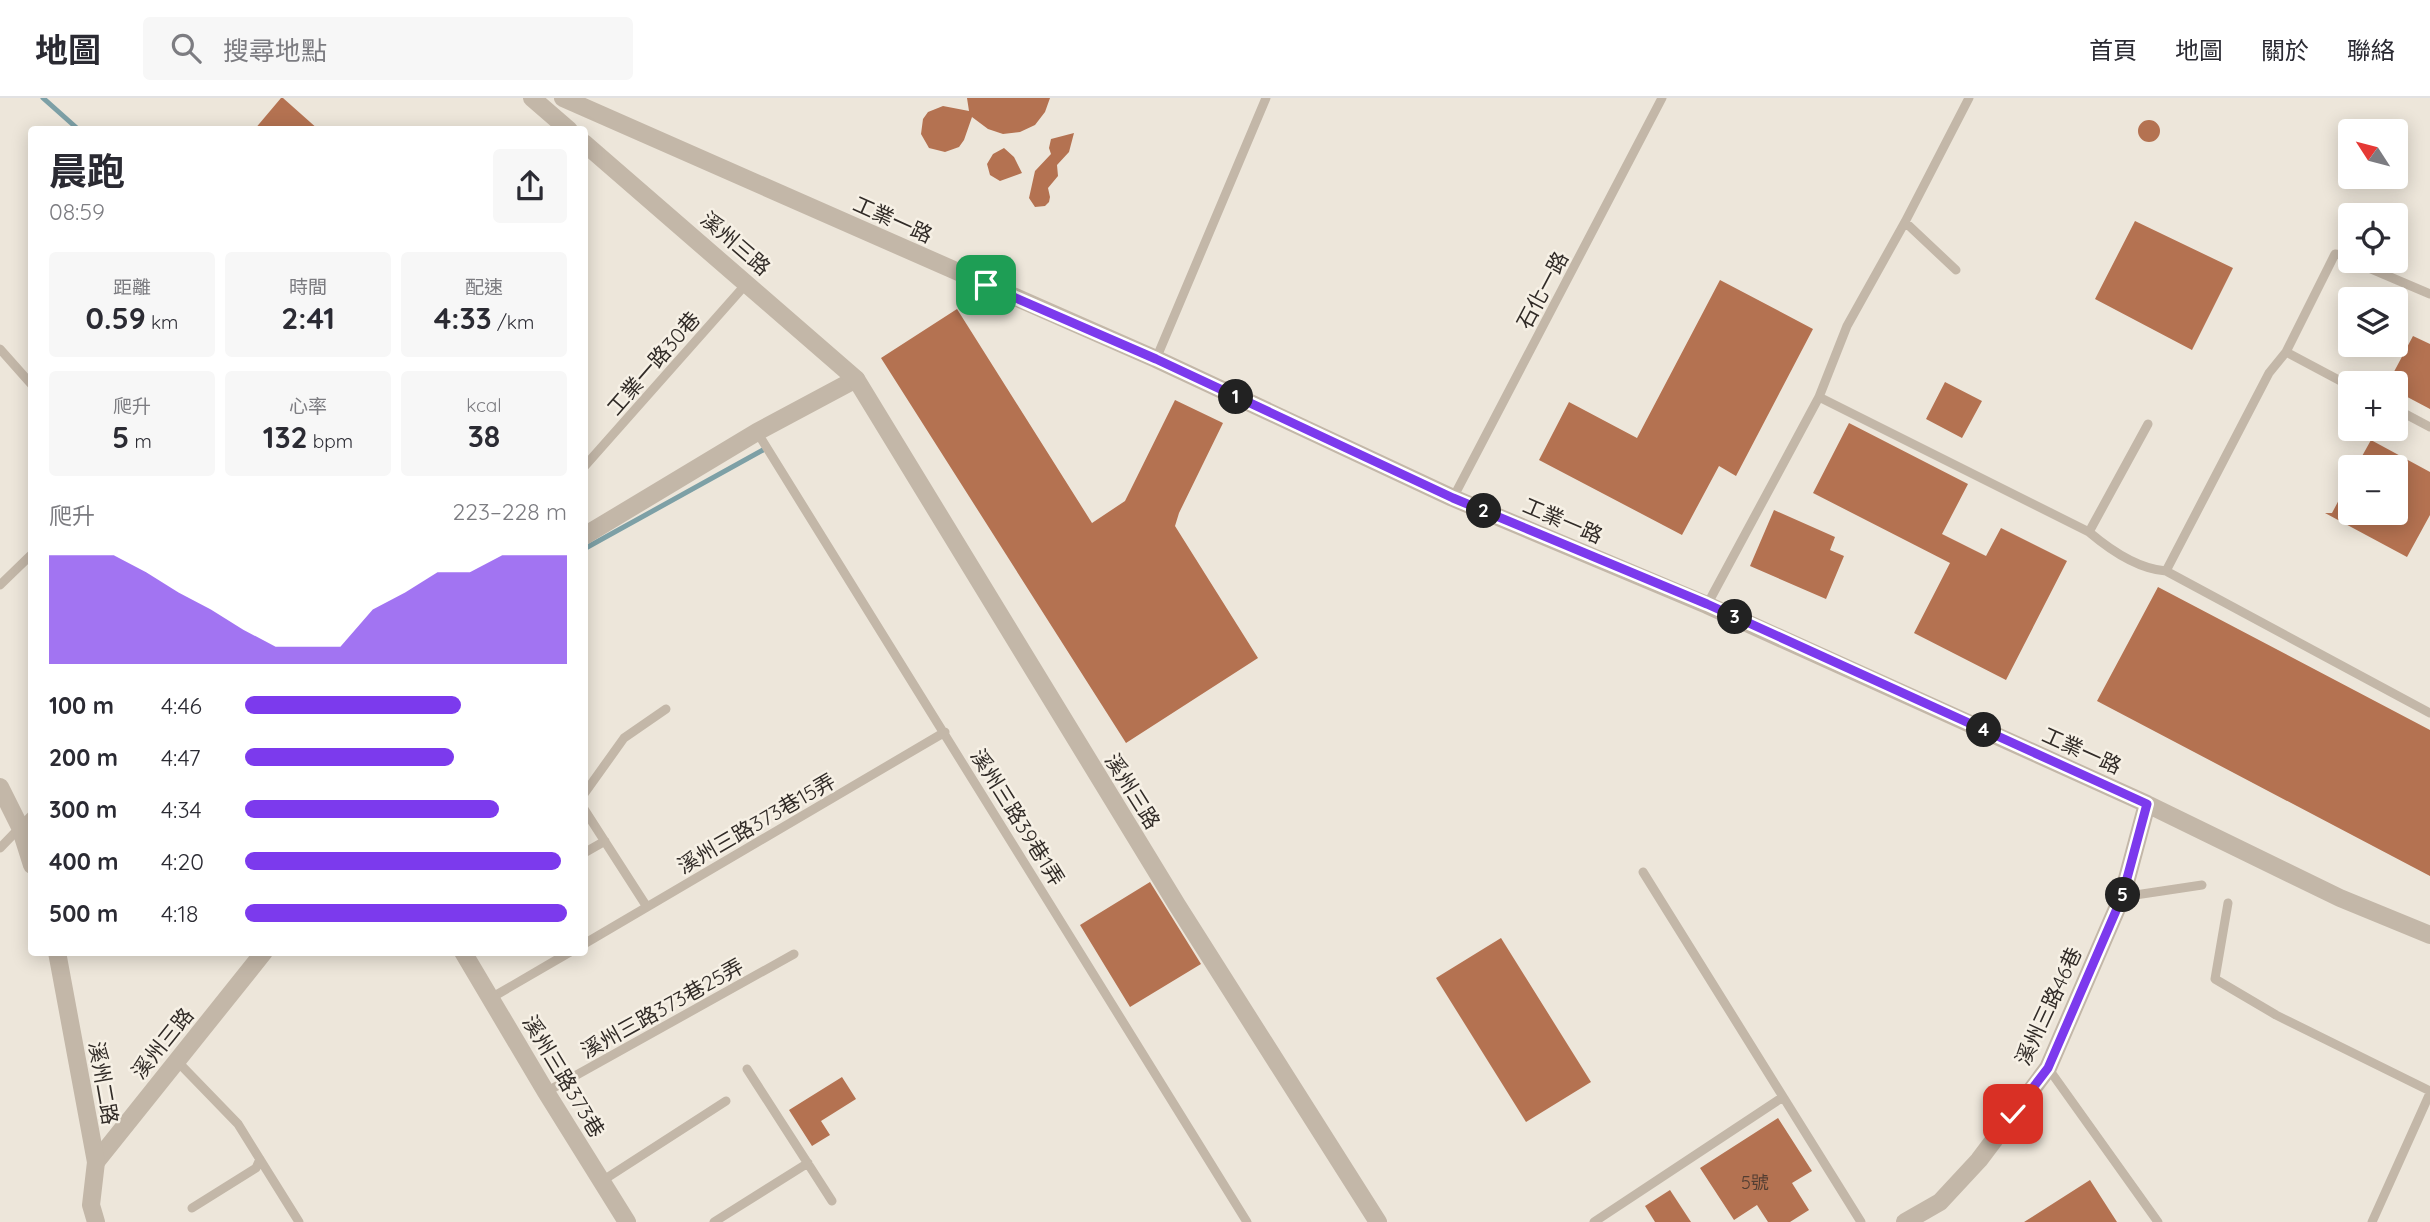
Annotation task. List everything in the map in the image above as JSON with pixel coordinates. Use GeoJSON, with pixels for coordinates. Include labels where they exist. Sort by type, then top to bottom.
{"type":"FeatureCollection","features":[{"type":"Feature","properties":{"kind":"street"},"geometry":{"type":"LineString","coordinates":[[532,98],[564,126]]}},
{"type":"Feature","properties":{"kind":"street","name":"工業一路"},"geometry":{"type":"LineString","coordinates":[[563,98],[1156,359],[1453,498],[1707,604],[2147,804],[2340,898],[2430,935]]}},
{"type":"Feature","properties":{"kind":"street","name":"溪州三路"},"geometry":{"type":"LineString","coordinates":[[588,146],[856,379],[1106,790],[1378,1222]]}},
{"type":"Feature","properties":{"kind":"street"},"geometry":{"type":"LineString","coordinates":[[588,534],[757,432],[856,379]]}},
{"type":"Feature","properties":{"kind":"street"},"geometry":{"type":"LineString","coordinates":[[0,787],[26,821]]}},
{"type":"Feature","properties":{"kind":"street","name":"溪州三路46巷"},"geometry":{"type":"LineString","coordinates":[[1905,1222],[1940,1202],[1979,1160],[2048,1068],[2122,897],[2147,804]]}},
{"type":"Feature","properties":{"kind":"street","name":"溪州二路"},"geometry":{"type":"LineString","coordinates":[[58,956],[96,1162],[91,1205],[96,1222]]}},
{"type":"Feature","properties":{"kind":"street","name":"溪州三路"},"geometry":{"type":"LineString","coordinates":[[96,1162],[261,956]]}},
{"type":"Feature","properties":{"kind":"street","name":"溪州三路373巷"},"geometry":{"type":"LineString","coordinates":[[466,956],[546,1092],[627,1222]]}},
{"type":"Feature","properties":{"kind":"lane"},"geometry":{"type":"LineString","coordinates":[[1156,359],[1266,98]]}},
{"type":"Feature","properties":{"kind":"lane","name":"石化一路"},"geometry":{"type":"LineString","coordinates":[[1453,498],[1662,98]]}},
{"type":"Feature","properties":{"kind":"lane"},"geometry":{"type":"LineString","coordinates":[[1707,604],[1819,397],[1847,326],[1969,98]]}},
{"type":"Feature","properties":{"kind":"lane"},"geometry":{"type":"LineString","coordinates":[[1905,222],[1956,270]]}},
{"type":"Feature","properties":{"kind":"lane"},"geometry":{"type":"LineString","coordinates":[[2166,571],[2269,373],[2286,352],[2335,254],[2338,254]]}},
{"type":"Feature","properties":{"kind":"lane"},"geometry":{"type":"LineString","coordinates":[[2382,273],[2430,294]]}},
{"type":"Feature","properties":{"kind":"lane","name":"工業一路30巷"},"geometry":{"type":"LineString","coordinates":[[588,462],[747,283]]}},
{"type":"Feature","properties":{"kind":"lane"},"geometry":{"type":"LineString","coordinates":[[0,349],[28,380]]}},
{"type":"Feature","properties":{"kind":"lane"},"geometry":{"type":"LineString","coordinates":[[2286,352],[2338,380]]}},
{"type":"Feature","properties":{"kind":"lane"},"geometry":{"type":"LineString","coordinates":[[1819,397],[2089,532],[2105,545],[2152,570],[2166,571],[2430,713]]}},
{"type":"Feature","properties":{"kind":"lane"},"geometry":{"type":"LineString","coordinates":[[2408,415],[2430,426]]}},
{"type":"Feature","properties":{"kind":"lane"},"geometry":{"type":"LineString","coordinates":[[2089,532],[2148,424]]}},
{"type":"Feature","properties":{"kind":"lane","name":"溪州三路39巷1弄"},"geometry":{"type":"LineString","coordinates":[[757,432],[1247,1222]]}},
{"type":"Feature","properties":{"kind":"lane"},"geometry":{"type":"LineString","coordinates":[[0,585],[28,558]]}},
{"type":"Feature","properties":{"kind":"lane"},"geometry":{"type":"LineString","coordinates":[[588,788],[624,738],[666,709]]}},
{"type":"Feature","properties":{"kind":"lane","name":"溪州三路373巷15弄"},"geometry":{"type":"LineString","coordinates":[[588,942],[945,732]]}},
{"type":"Feature","properties":{"kind":"lane"},"geometry":{"type":"LineString","coordinates":[[588,815],[647,907]]}},
{"type":"Feature","properties":{"kind":"lane"},"geometry":{"type":"LineString","coordinates":[[0,848],[26,821]]}},
{"type":"Feature","properties":{"kind":"lane"},"geometry":{"type":"LineString","coordinates":[[588,851],[605,841]]}},
{"type":"Feature","properties":{"kind":"lane"},"geometry":{"type":"LineString","coordinates":[[1643,872],[1861,1222]]}},
{"type":"Feature","properties":{"kind":"lane"},"geometry":{"type":"LineString","coordinates":[[2122,897],[2202,885]]}},
{"type":"Feature","properties":{"kind":"lane"},"geometry":{"type":"LineString","coordinates":[[2228,903],[2215,979],[2276,1015],[2430,1092],[2372,1222]]}},
{"type":"Feature","properties":{"kind":"lane","name":"溪州三路373巷25弄"},"geometry":{"type":"LineString","coordinates":[[546,1092],[794,954]]}},
{"type":"Feature","properties":{"kind":"lane"},"geometry":{"type":"LineString","coordinates":[[491,998],[563,956]]}},
{"type":"Feature","properties":{"kind":"lane"},"geometry":{"type":"LineString","coordinates":[[176,1060],[238,1124],[299,1222]]}},
{"type":"Feature","properties":{"kind":"lane"},"geometry":{"type":"LineString","coordinates":[[2048,1068],[2158,1222]]}},
{"type":"Feature","properties":{"kind":"lane"},"geometry":{"type":"LineString","coordinates":[[747,1069],[832,1201]]}},
{"type":"Feature","properties":{"kind":"lane"},"geometry":{"type":"LineString","coordinates":[[1594,1222],[1783,1097]]}},
{"type":"Feature","properties":{"kind":"lane"},"geometry":{"type":"LineString","coordinates":[[602,1181],[726,1101]]}},
{"type":"Feature","properties":{"kind":"lane"},"geometry":{"type":"LineString","coordinates":[[192,1208],[256,1168],[261,1159]]}},
{"type":"Feature","properties":{"kind":"lane"},"geometry":{"type":"LineString","coordinates":[[714,1222],[808,1163]]}},
{"type":"Feature","properties":{"kind":"building"},"geometry":{"type":"Polygon","coordinates":[[[283,98],[314,126],[257,126],[283,98]]]}},
{"type":"Feature","properties":{"kind":"building"},"geometry":{"type":"Polygon","coordinates":[[[967,98],[1050,98],[1045,112],[1035,125],[1020,132],[1003,134],[988,129],[972,117],[959,147],[945,152],[929,148],[921,134],[923,119],[928,112],[943,106],[969,111],[967,98]]]}},
{"type":"Feature","properties":{"kind":"building"},"geometry":{"type":"Polygon","coordinates":[[[2149,120],[2157,123],[2160,131],[2157,139],[2149,142],[2141,139],[2138,131],[2141,123],[2149,120]]]}},
{"type":"Feature","properties":{"kind":"building"},"geometry":{"type":"Polygon","coordinates":[[[1074,133],[1069,152],[1057,165],[1058,176],[1048,188],[1049,202],[1045,206],[1035,207],[1029,198],[1035,171],[1051,154],[1051,139],[1074,133]]]}},
{"type":"Feature","properties":{"kind":"building"},"geometry":{"type":"Polygon","coordinates":[[[1004,148],[1014,157],[1022,173],[1000,181],[990,175],[987,164],[993,154],[1004,148]]]}},
{"type":"Feature","properties":{"kind":"building"},"geometry":{"type":"Polygon","coordinates":[[[2135,221],[2233,268],[2192,350],[2095,299],[2135,221]]]}},
{"type":"Feature","properties":{"kind":"building"},"geometry":{"type":"Polygon","coordinates":[[[1720,280],[1813,329],[1736,476],[1719,466],[1682,535],[1539,460],[1569,402],[1637,438],[1720,280]]]}},
{"type":"Feature","properties":{"kind":"building"},"geometry":{"type":"Polygon","coordinates":[[[957,309],[1092,523],[1125,501],[1175,400],[1223,423],[1175,526],[1258,658],[1126,743],[881,358],[957,309]]]}},
{"type":"Feature","properties":{"kind":"building"},"geometry":{"type":"Polygon","coordinates":[[[2413,336],[2430,344],[2430,409],[2408,397],[2408,371],[2394,371],[2402,357],[2408,357],[2408,345],[2413,336]]]}},
{"type":"Feature","properties":{"kind":"building"},"geometry":{"type":"Polygon","coordinates":[[[1945,382],[1982,401],[1962,438],[1926,419],[1945,382]]]}},
{"type":"Feature","properties":{"kind":"building"},"geometry":{"type":"Polygon","coordinates":[[[1849,423],[1968,484],[1942,534],[1986,556],[2001,528],[2067,561],[2006,680],[1914,633],[1950,563],[1813,493],[1849,423]]]}},
{"type":"Feature","properties":{"kind":"building"},"geometry":{"type":"Polygon","coordinates":[[[2373,441],[2399,455],[2363,455],[2373,441]]]}},
{"type":"Feature","properties":{"kind":"building"},"geometry":{"type":"Polygon","coordinates":[[[2408,460],[2430,472],[2430,515],[2407,557],[2347,525],[2408,525],[2408,460]]]}},
{"type":"Feature","properties":{"kind":"building"},"geometry":{"type":"Polygon","coordinates":[[[2338,502],[2338,520],[2325,513],[2332,513],[2338,502]]]}},
{"type":"Feature","properties":{"kind":"building"},"geometry":{"type":"Polygon","coordinates":[[[1774,510],[1835,537],[1830,550],[1844,556],[1826,599],[1750,566],[1774,510]]]}},
{"type":"Feature","properties":{"kind":"building"},"geometry":{"type":"Polygon","coordinates":[[[2158,587],[2430,730],[2430,876],[2097,701],[2158,587]]]}},
{"type":"Feature","properties":{"kind":"building"},"geometry":{"type":"Polygon","coordinates":[[[1150,882],[1201,964],[1130,1007],[1080,925],[1150,882]]]}},
{"type":"Feature","properties":{"kind":"building"},"geometry":{"type":"Polygon","coordinates":[[[1501,938],[1591,1082],[1526,1122],[1436,978],[1501,938]]]}},
{"type":"Feature","properties":{"kind":"building"},"geometry":{"type":"Polygon","coordinates":[[[842,1077],[856,1099],[821,1121],[830,1135],[812,1146],[789,1110],[842,1077]]]}},
{"type":"Feature","properties":{"kind":"building"},"geometry":{"type":"Polygon","coordinates":[[[1778,1118],[1812,1171],[1792,1183],[1809,1210],[1790,1222],[1768,1222],[1757,1205],[1734,1220],[1700,1168],[1778,1118]]]}},
{"type":"Feature","properties":{"kind":"building"},"geometry":{"type":"Polygon","coordinates":[[[2090,1180],[2117,1222],[2024,1222],[2090,1180]]]}},
{"type":"Feature","properties":{"kind":"building"},"geometry":{"type":"Polygon","coordinates":[[[1670,1190],[1691,1222],[1655,1222],[1645,1206],[1670,1190]]]}},
{"type":"Feature","properties":{"kind":"waterway"},"geometry":{"type":"LineString","coordinates":[[43,98],[74,126]]}},
{"type":"Feature","properties":{"kind":"waterway"},"geometry":{"type":"LineString","coordinates":[[588,547],[763,450]]}},
{"type":"Feature","properties":{"kind":"route"},"geometry":{"type":"LineString","coordinates":[[986,285],[1156,359],[1453,498],[1707,604],[2147,804],[2122,897],[2048,1068],[2013,1114]]}}]}
